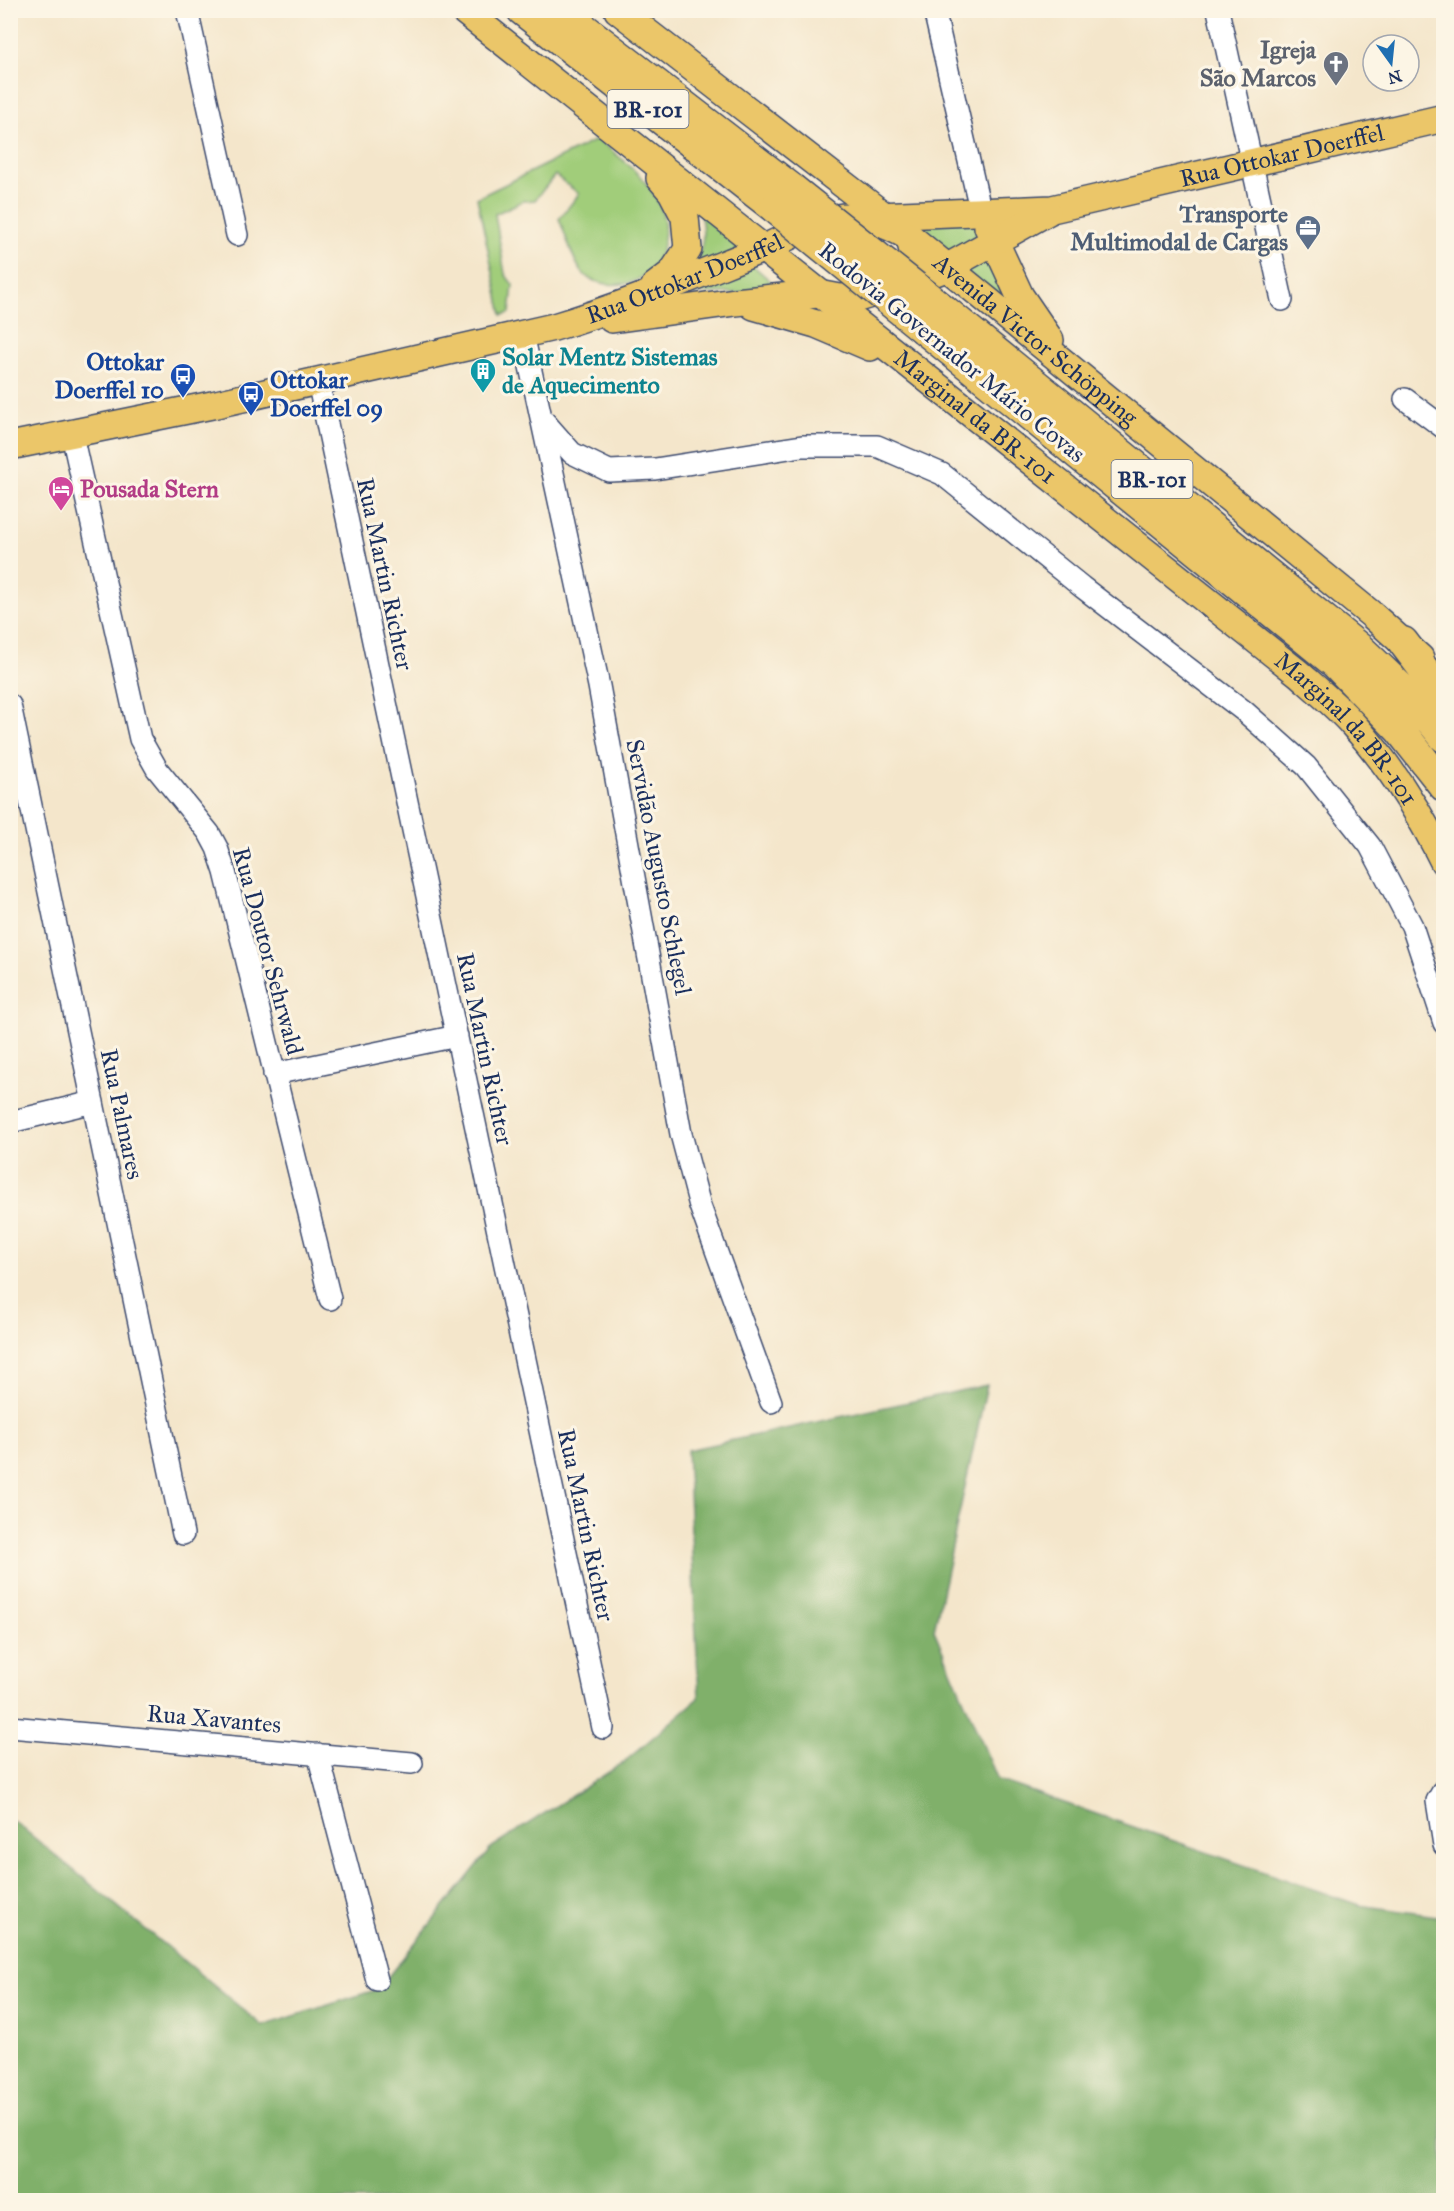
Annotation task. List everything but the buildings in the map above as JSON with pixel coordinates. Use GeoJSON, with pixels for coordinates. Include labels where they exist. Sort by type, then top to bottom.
{"type":"FeatureCollection","features":[{"type":"Feature","properties":{"kind":"highway","name":"Rodovia Governador Mário Covas"},"geometry":{"type":"LineString","coordinates":[[522,10],[783,199]]}},
{"type":"Feature","properties":{"kind":"highway","name":"Rodovia Governador Mário Covas"},"geometry":{"type":"LineString","coordinates":[[560,10],[783,199],[934,320],[1359,648],[1401,687],[1443,737]]}},
{"type":"Feature","properties":{"kind":"highway","name":"Rodovia Governador Mário Covas"},"geometry":{"type":"LineString","coordinates":[[934,320],[1335,663],[1399,729],[1443,786]]}},
{"type":"Feature","properties":{"kind":"highway"},"geometry":{"type":"LineString","coordinates":[[1403,642],[1443,696]]}},
{"type":"Feature","properties":{"kind":"main road","name":"Marginal da BR-101"},"geometry":{"type":"LineString","coordinates":[[463,10],[1298,673],[1348,719],[1384,762],[1415,808],[1443,862]]}},
{"type":"Feature","properties":{"kind":"main road","name":"Avenida Victor Schöpping"},"geometry":{"type":"LineString","coordinates":[[618,10],[909,237],[1403,642],[1443,681]]}},
{"type":"Feature","properties":{"kind":"main road"},"geometry":{"type":"LineString","coordinates":[[595,114],[653,169],[672,192],[685,217],[688,249],[672,273],[639,298]]}},
{"type":"Feature","properties":{"kind":"main road","name":"Rua Ottokar Doerffel"},"geometry":{"type":"LineString","coordinates":[[854,217],[1052,209],[1443,118]]}},
{"type":"Feature","properties":{"kind":"main road"},"geometry":{"type":"LineString","coordinates":[[819,167],[886,198],[952,214]]}},
{"type":"Feature","properties":{"kind":"main road"},"geometry":{"type":"LineString","coordinates":[[1013,281],[1016,257],[1024,238],[1052,209]]}},
{"type":"Feature","properties":{"kind":"main road","name":"Rua Ottokar Doerffel"},"geometry":{"type":"LineString","coordinates":[[899,285],[946,268],[1052,209]]}},
{"type":"Feature","properties":{"kind":"main road"},"geometry":{"type":"LineString","coordinates":[[981,213],[1013,281],[1037,323],[1098,392]]}},
{"type":"Feature","properties":{"kind":"main road"},"geometry":{"type":"LineString","coordinates":[[854,217],[891,226],[909,237],[914,251],[913,268],[899,285],[861,297],[840,298],[819,294],[806,279],[799,266],[801,244],[813,226],[836,218],[854,217]]}},
{"type":"Feature","properties":{"kind":"main road","name":"Rua Ottokar Doerffel"},"geometry":{"type":"LineString","coordinates":[[10,446],[72,435],[554,327],[639,298],[813,226]]}},
{"type":"Feature","properties":{"kind":"main road","name":"Rua Ottokar Doerffel"},"geometry":{"type":"LineString","coordinates":[[554,327],[735,302],[819,294]]}},
{"type":"Feature","properties":{"kind":"main road"},"geometry":{"type":"LineString","coordinates":[[735,302],[816,324],[907,364]]}},
{"type":"Feature","properties":{"kind":"street"},"geometry":{"type":"LineString","coordinates":[[187,10],[237,236]]}},
{"type":"Feature","properties":{"kind":"street"},"geometry":{"type":"LineString","coordinates":[[933,10],[981,213]]}},
{"type":"Feature","properties":{"kind":"street"},"geometry":{"type":"LineString","coordinates":[[1218,10],[1282,300]]}},
{"type":"Feature","properties":{"kind":"street","name":"Servidão Augusto Schlegel"},"geometry":{"type":"LineString","coordinates":[[524,334],[599,686],[681,1134],[700,1206],[771,1402]]}},
{"type":"Feature","properties":{"kind":"street","name":"Rua Martin Richter"},"geometry":{"type":"LineString","coordinates":[[318,381],[603,1728]]}},
{"type":"Feature","properties":{"kind":"street"},"geometry":{"type":"LineString","coordinates":[[1405,399],[1443,428]]}},
{"type":"Feature","properties":{"kind":"street"},"geometry":{"type":"LineString","coordinates":[[542,419],[572,453],[609,471],[655,469],[802,446],[877,446],[942,474],[1082,587],[1244,711],[1306,766],[1370,846],[1412,926],[1443,1023]]}},
{"type":"Feature","properties":{"kind":"street","name":"Rua Doutor Sehrwald"},"geometry":{"type":"LineString","coordinates":[[72,435],[141,739],[157,769],[209,833],[225,872],[330,1299]]}},
{"type":"Feature","properties":{"kind":"street","name":"Rua Palmares"},"geometry":{"type":"LineString","coordinates":[[10,705],[183,1534]]}},
{"type":"Feature","properties":{"kind":"street"},"geometry":{"type":"LineString","coordinates":[[274,1074],[457,1036]]}},
{"type":"Feature","properties":{"kind":"street"},"geometry":{"type":"LineString","coordinates":[[10,1122],[93,1102]]}},
{"type":"Feature","properties":{"kind":"street","name":"Rua Xavantes"},"geometry":{"type":"LineString","coordinates":[[10,1727],[412,1763]]}},
{"type":"Feature","properties":{"kind":"street"},"geometry":{"type":"LineString","coordinates":[[318,1754],[377,1980]]}},
{"type":"Feature","properties":{"kind":"street"},"geometry":{"type":"LineString","coordinates":[[1443,1789],[1437,1801],[1443,1845]]}},
{"type":"Feature","properties":{"kind":"green space"},"geometry":{"type":"Polygon","coordinates":[[[598,139],[641,177],[660,206],[665,235],[656,262],[637,280],[624,284],[600,283],[587,277],[574,258],[559,219],[579,194],[555,175],[535,200],[523,201],[495,214],[505,274],[513,285],[510,313],[502,315],[477,198],[598,139]]]}},
{"type":"Feature","properties":{"kind":"green space"},"geometry":{"type":"Polygon","coordinates":[[[700,212],[743,248],[690,272],[702,243],[703,228],[700,212]]]}},
{"type":"Feature","properties":{"kind":"green space"},"geometry":{"type":"Polygon","coordinates":[[[973,217],[981,236],[946,256],[902,221],[973,217]]]}},
{"type":"Feature","properties":{"kind":"green space"},"geometry":{"type":"Polygon","coordinates":[[[992,248],[1024,320],[957,265],[992,248]]]}},
{"type":"Feature","properties":{"kind":"green space"},"geometry":{"type":"Polygon","coordinates":[[[749,262],[784,293],[705,293],[676,296],[749,262]]]}},
{"type":"Feature","properties":{"kind":"green space"},"geometry":{"type":"Polygon","coordinates":[[[987,1385],[934,1630],[998,1780],[1359,1905],[1443,1917],[1443,2200],[11,2200],[10,1822],[15,1822],[263,2026],[378,1989],[492,1847],[623,1763],[699,1698],[687,1450],[987,1385]]]}},
{"type":"Feature","properties":{"kind":"place","name":"Igreja São Marcos"},"geometry":{"type":"Point","coordinates":[1336,87]}},
{"type":"Feature","properties":{"kind":"place","name":"Transporte Multimodal de Cargas"},"geometry":{"type":"Point","coordinates":[1308,251]}},
{"type":"Feature","properties":{"kind":"place","name":"Solar Mentz Sistemas de Aquecimento"},"geometry":{"type":"Point","coordinates":[483,394]}},
{"type":"Feature","properties":{"kind":"place","name":"Ottokar Doerffel 10"},"geometry":{"type":"Point","coordinates":[183,399]}},
{"type":"Feature","properties":{"kind":"place","name":"Ottokar Doerffel 09"},"geometry":{"type":"Point","coordinates":[251,417]}},
{"type":"Feature","properties":{"kind":"place","name":"Pousada Stern"},"geometry":{"type":"Point","coordinates":[61,512]}}]}
